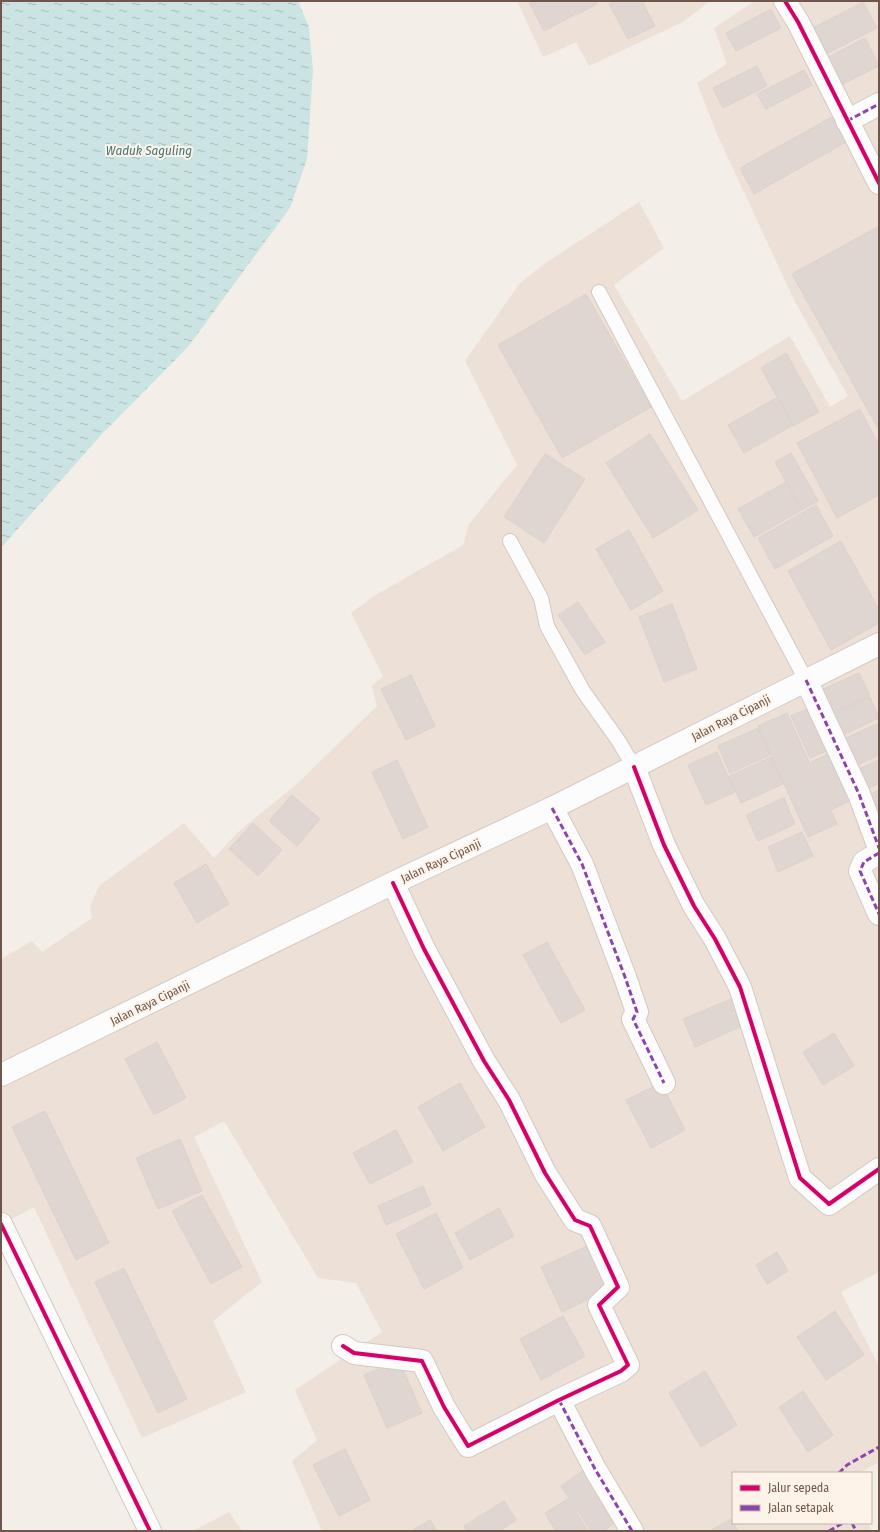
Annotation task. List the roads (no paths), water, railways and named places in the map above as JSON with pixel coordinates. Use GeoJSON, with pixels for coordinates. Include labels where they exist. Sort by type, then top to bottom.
{"type":"FeatureCollection","features":[{"type":"Feature","properties":{"kind":"street"},"geometry":{"type":"LineString","coordinates":[[785,1],[798,22],[879,182]]}},
{"type":"Feature","properties":{"kind":"street"},"geometry":{"type":"LineString","coordinates":[[847,121],[879,104]]}},
{"type":"Feature","properties":{"kind":"street","name":"Jalan Raya Cipanji"},"geometry":{"type":"LineString","coordinates":[[1,1075],[393,883],[552,808],[806,680],[878,646]]}},
{"type":"Feature","properties":{"kind":"street"},"geometry":{"type":"LineString","coordinates":[[806,680],[860,794],[879,848]]}},
{"type":"Feature","properties":{"kind":"street"},"geometry":{"type":"LineString","coordinates":[[634,767],[664,845],[694,906],[715,939],[740,988],[800,1178],[830,1204],[879,1169]]}},
{"type":"Feature","properties":{"kind":"street"},"geometry":{"type":"LineString","coordinates":[[552,808],[582,864],[628,984],[637,1012],[633,1019],[664,1083]]}},
{"type":"Feature","properties":{"kind":"street"},"geometry":{"type":"LineString","coordinates":[[879,853],[864,862],[860,871],[879,914]]}},
{"type":"Feature","properties":{"kind":"street"},"geometry":{"type":"LineString","coordinates":[[344,1346],[354,1353],[422,1361],[444,1407],[468,1446],[559,1400],[621,1371],[628,1365],[599,1305],[618,1287],[590,1226],[575,1220],[545,1173],[509,1100],[484,1061],[424,949],[393,883]]}},
{"type":"Feature","properties":{"kind":"street"},"geometry":{"type":"LineString","coordinates":[[1,1224],[150,1531]]}},
{"type":"Feature","properties":{"kind":"street"},"geometry":{"type":"LineString","coordinates":[[559,1400],[595,1469],[632,1531]]}},
{"type":"Feature","properties":{"kind":"lane"},"geometry":{"type":"LineString","coordinates":[[599,292],[806,680]]}},
{"type":"Feature","properties":{"kind":"lane"},"geometry":{"type":"LineString","coordinates":[[510,542],[541,598],[547,626],[584,691],[618,740],[634,767]]}},
{"type":"Feature","properties":{"kind":"water","name":"Waduk Saguling"},"geometry":{"type":"Polygon","coordinates":[[[1,1],[298,1],[309,27],[313,70],[307,159],[290,208],[188,347],[101,435],[1,548],[1,1]]]}}]}
